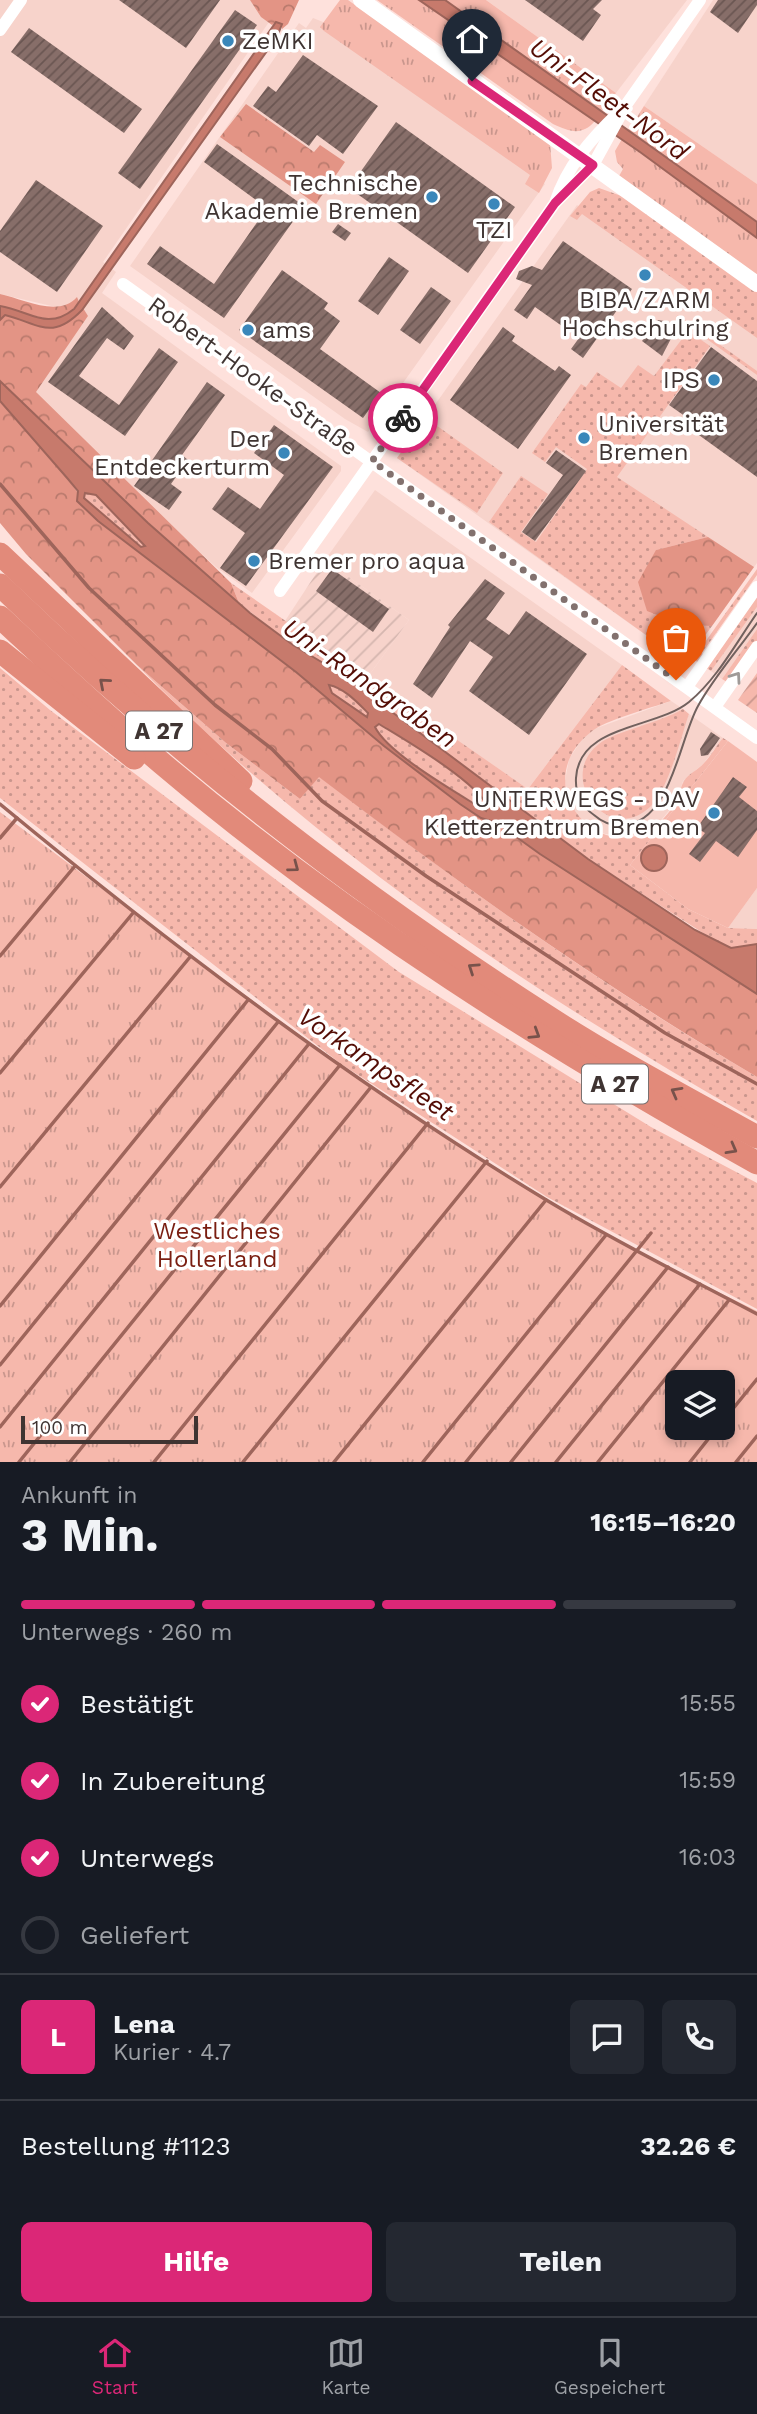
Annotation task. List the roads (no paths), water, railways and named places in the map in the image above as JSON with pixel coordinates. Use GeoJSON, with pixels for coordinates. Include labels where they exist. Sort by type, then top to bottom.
{"type":"FeatureCollection","features":[{"type":"Feature","properties":{"kind":"highway"},"geometry":{"type":"LineString","coordinates":[[0,536],[70,612],[75,626]]}},
{"type":"Feature","properties":{"kind":"highway"},"geometry":{"type":"LineString","coordinates":[[0,554],[273,810],[313,841],[328,866]]}},
{"type":"Feature","properties":{"kind":"highway","name":"A 27"},"geometry":{"type":"LineString","coordinates":[[0,586],[140,715],[328,866],[543,1014],[628,1066],[757,1137]]}},
{"type":"Feature","properties":{"kind":"highway","name":"A 27"},"geometry":{"type":"LineString","coordinates":[[0,617],[165,767],[370,924],[489,1005],[617,1086],[757,1163]]}},
{"type":"Feature","properties":{"kind":"highway"},"geometry":{"type":"LineString","coordinates":[[0,652],[158,776],[240,825]]}},
{"type":"Feature","properties":{"kind":"street"},"geometry":{"type":"LineString","coordinates":[[0,30],[21,0]]}},
{"type":"Feature","properties":{"kind":"street"},"geometry":{"type":"LineString","coordinates":[[360,0],[757,284]]}},
{"type":"Feature","properties":{"kind":"street"},"geometry":{"type":"LineString","coordinates":[[280,591],[700,0]]}},
{"type":"Feature","properties":{"kind":"street","name":"Robert-Hooke-Straße"},"geometry":{"type":"LineString","coordinates":[[124,284],[757,738]]}},
{"type":"Feature","properties":{"kind":"street"},"geometry":{"type":"LineString","coordinates":[[687,687],[757,587]]}},
{"type":"Feature","properties":{"kind":"street"},"geometry":{"type":"LineString","coordinates":[[715,707],[757,647]]}},
{"type":"Feature","properties":{"kind":"waterway"},"geometry":{"type":"LineString","coordinates":[[0,484],[89,588],[215,705],[272,749],[322,801],[426,876],[665,1033],[757,1084]]}},
{"type":"Feature","properties":{"kind":"waterway","name":"Vorkampsfleet"},"geometry":{"type":"LineString","coordinates":[[0,804],[266,1013],[405,1110],[574,1216],[757,1314]]}},
{"type":"Feature","properties":{"kind":"waterway"},"geometry":{"type":"LineString","coordinates":[[0,838],[17,818]]}},
{"type":"Feature","properties":{"kind":"waterway"},"geometry":{"type":"LineString","coordinates":[[0,956],[75,866]]}},
{"type":"Feature","properties":{"kind":"waterway"},"geometry":{"type":"LineString","coordinates":[[0,1073],[133,913]]}},
{"type":"Feature","properties":{"kind":"waterway"},"geometry":{"type":"LineString","coordinates":[[0,1187],[190,957]]}},
{"type":"Feature","properties":{"kind":"waterway"},"geometry":{"type":"LineString","coordinates":[[0,1306],[248,1000]]}},
{"type":"Feature","properties":{"kind":"waterway"},"geometry":{"type":"LineString","coordinates":[[0,1365],[278,1022]]}},
{"type":"Feature","properties":{"kind":"waterway"},"geometry":{"type":"LineString","coordinates":[[0,1427],[308,1045]]}},
{"type":"Feature","properties":{"kind":"waterway"},"geometry":{"type":"LineString","coordinates":[[19,1462],[340,1065]]}},
{"type":"Feature","properties":{"kind":"waterway"},"geometry":{"type":"LineString","coordinates":[[70,1462],[371,1087]]}},
{"type":"Feature","properties":{"kind":"waterway"},"geometry":{"type":"LineString","coordinates":[[154,1462],[428,1123]]}},
{"type":"Feature","properties":{"kind":"waterway"},"geometry":{"type":"LineString","coordinates":[[243,1462],[487,1161]]}},
{"type":"Feature","properties":{"kind":"waterway"},"geometry":{"type":"LineString","coordinates":[[334,1462],[546,1200]]}},
{"type":"Feature","properties":{"kind":"waterway"},"geometry":{"type":"LineString","coordinates":[[466,1462],[651,1233]]}},
{"type":"Feature","properties":{"kind":"waterway"},"geometry":{"type":"LineString","coordinates":[[423,1462],[606,1235]]}},
{"type":"Feature","properties":{"kind":"waterway"},"geometry":{"type":"LineString","coordinates":[[511,1462],[668,1267]]}},
{"type":"Feature","properties":{"kind":"waterway"},"geometry":{"type":"LineString","coordinates":[[556,1462],[700,1284]]}},
{"type":"Feature","properties":{"kind":"waterway"},"geometry":{"type":"LineString","coordinates":[[598,1462],[729,1300]]}},
{"type":"Feature","properties":{"kind":"waterway"},"geometry":{"type":"LineString","coordinates":[[735,1406],[757,1379]]}},
{"type":"Feature","properties":{"kind":"waterway"},"geometry":{"type":"LineString","coordinates":[[736,1462],[757,1436]]}},
{"type":"Feature","properties":{"kind":"waterway"},"geometry":{"type":"LineString","coordinates":[[690,1462],[707,1440]]}},
{"type":"Feature","properties":{"kind":"tram line"},"geometry":{"type":"LineString","coordinates":[[757,613],[717,672],[689,702],[675,711],[604,737],[590,747],[580,760],[576,778],[578,794],[590,812],[604,822],[623,825],[639,821],[652,810],[671,778],[691,721],[704,695],[757,623]]}},
{"type":"Feature","properties":{"kind":"place","name":"ZeMKI"},"geometry":{"type":"Point","coordinates":[228,41]}},
{"type":"Feature","properties":{"kind":"place","name":"Technische Akademie Bremen"},"geometry":{"type":"Point","coordinates":[432,197]}},
{"type":"Feature","properties":{"kind":"place","name":"TZI"},"geometry":{"type":"Point","coordinates":[494,204]}},
{"type":"Feature","properties":{"kind":"place","name":"BIBA/ZARM Hochschulring"},"geometry":{"type":"Point","coordinates":[645,275]}},
{"type":"Feature","properties":{"kind":"place","name":"ams"},"geometry":{"type":"Point","coordinates":[248,330]}},
{"type":"Feature","properties":{"kind":"place","name":"IPS"},"geometry":{"type":"Point","coordinates":[714,380]}},
{"type":"Feature","properties":{"kind":"place","name":"Universität Bremen"},"geometry":{"type":"Point","coordinates":[584,438]}},
{"type":"Feature","properties":{"kind":"place","name":"Der Entdeckerturm"},"geometry":{"type":"Point","coordinates":[284,453]}},
{"type":"Feature","properties":{"kind":"place","name":"Bremer pro aqua"},"geometry":{"type":"Point","coordinates":[254,561]}},
{"type":"Feature","properties":{"kind":"place","name":"UNTERWEGS - DAV Kletterzentrum Bremen"},"geometry":{"type":"Point","coordinates":[714,813]}},
{"type":"Feature","properties":{"kind":"water label","name":"Uni-Fleet-Nord"},"geometry":{"type":"Point","coordinates":[609,99]}},
{"type":"Feature","properties":{"kind":"water label","name":"Uni-Randgraben"},"geometry":{"type":"Point","coordinates":[370,683]}},
{"type":"Feature","properties":{"kind":"park label","name":"Westliches Hollerland"},"geometry":{"type":"Point","coordinates":[217,1245]}}]}
